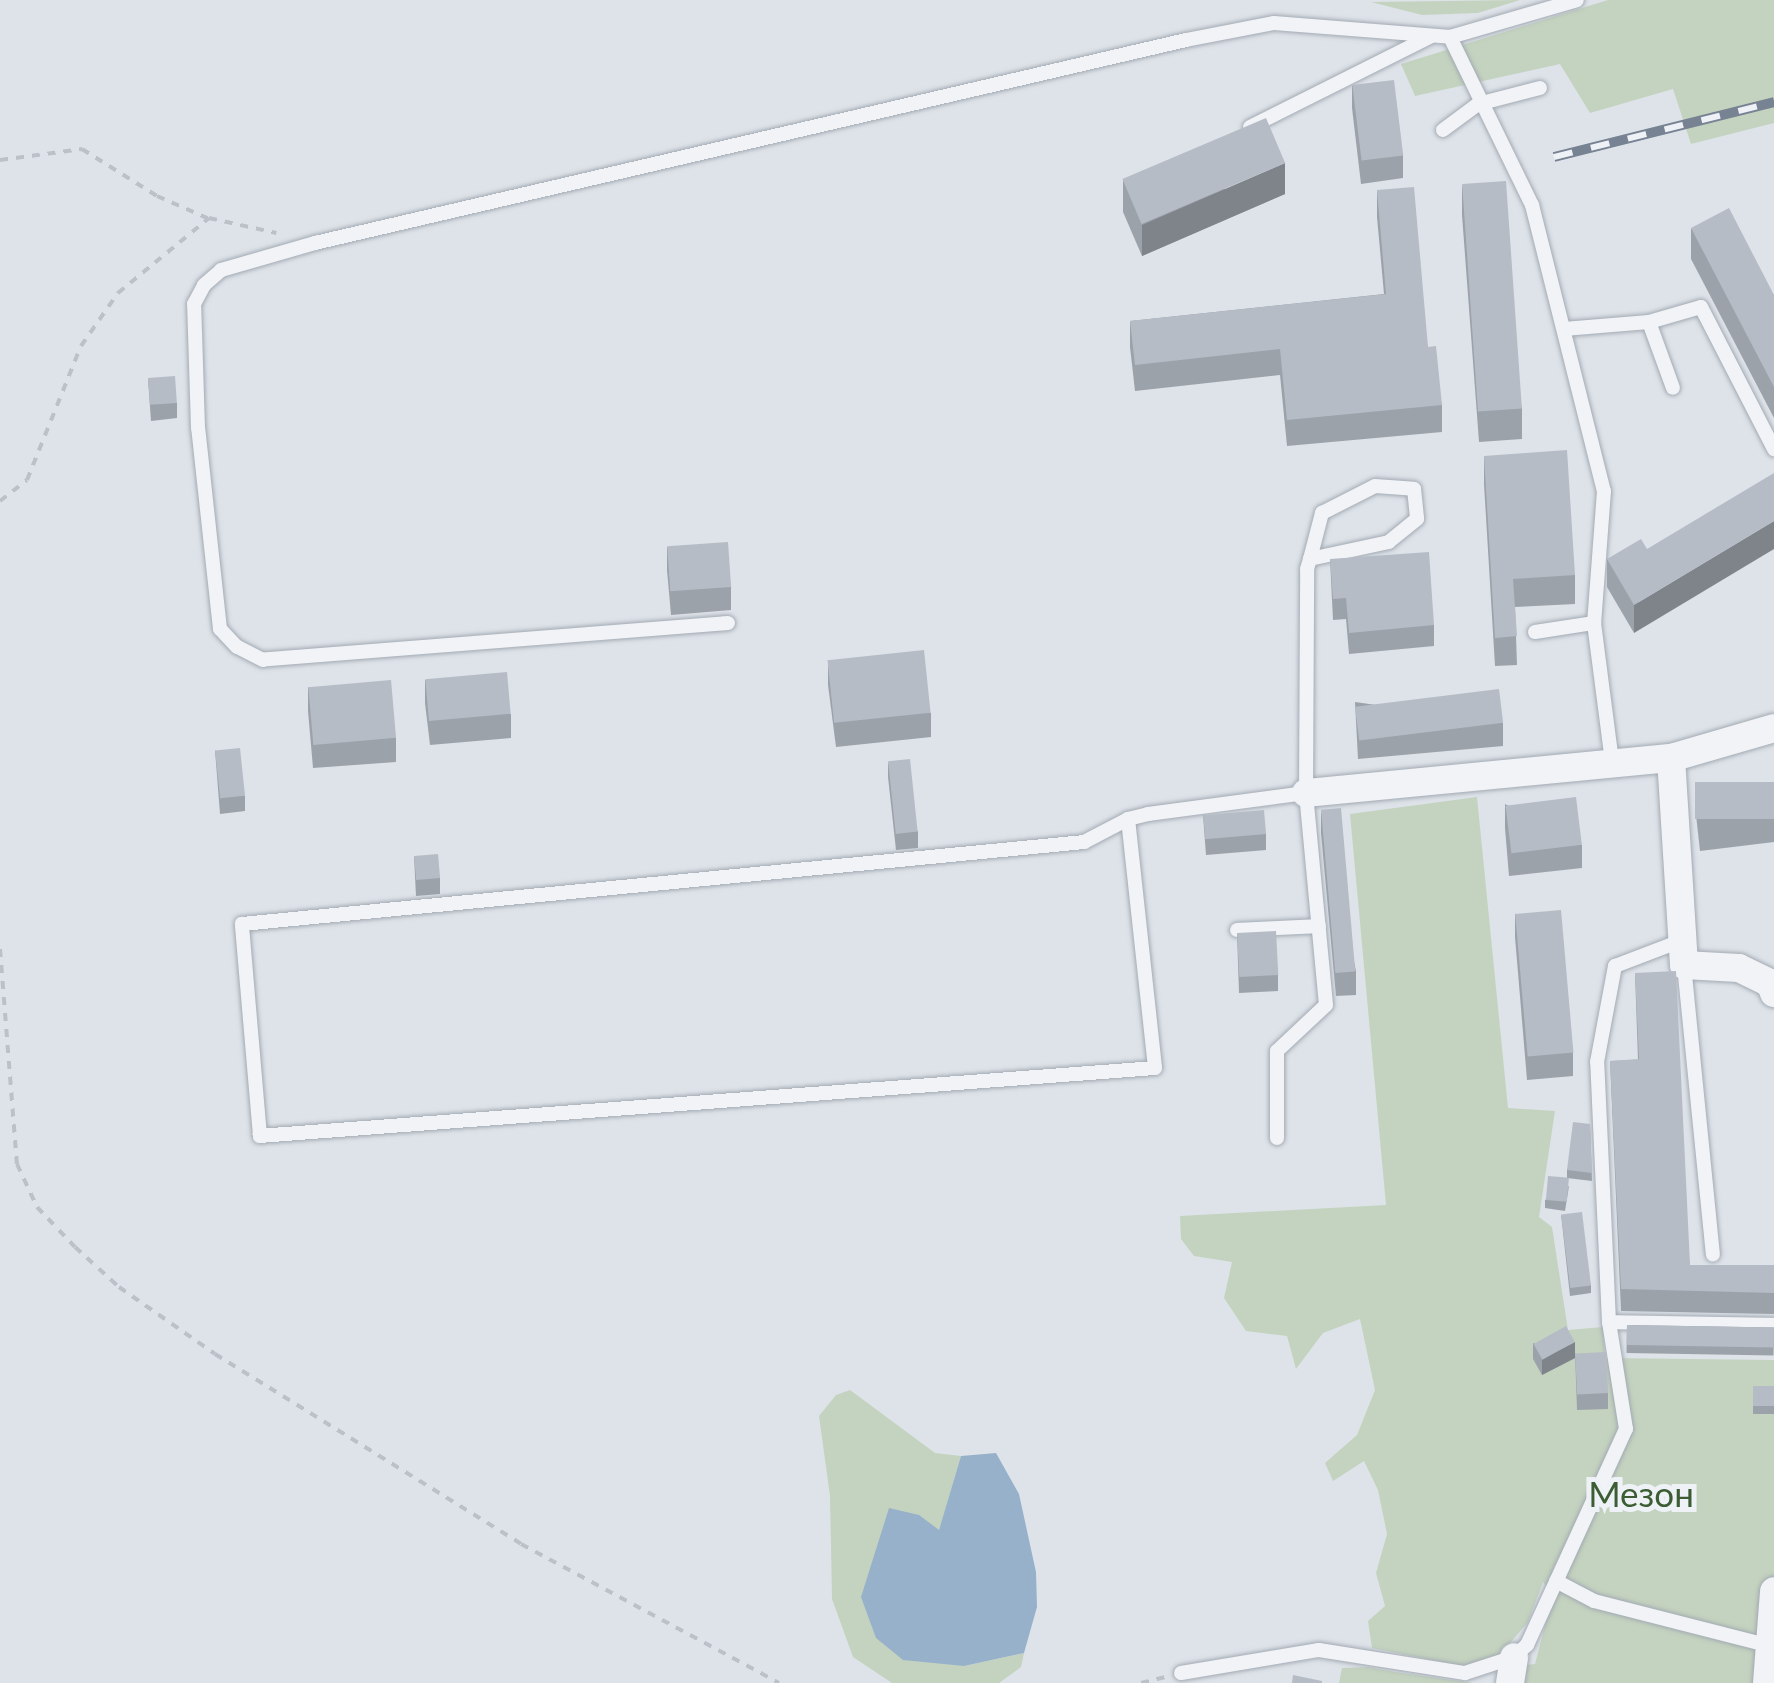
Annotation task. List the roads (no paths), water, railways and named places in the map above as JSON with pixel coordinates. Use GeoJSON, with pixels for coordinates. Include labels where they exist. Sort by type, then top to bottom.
{"type":"FeatureCollection","features":[{"type":"Feature","properties":{"kind":"street"},"geometry":{"type":"LineString","coordinates":[[1306,794],[1670,758],[1774,728]]}},
{"type":"Feature","properties":{"kind":"street"},"geometry":{"type":"LineString","coordinates":[[1670,758],[1684,952],[1740,968],[1770,983],[1774,993]]}},
{"type":"Feature","properties":{"kind":"street"},"geometry":{"type":"LineString","coordinates":[[1767,1683],[1774,1591]]}},
{"type":"Feature","properties":{"kind":"lane"},"geometry":{"type":"LineString","coordinates":[[728,623],[264,660],[236,647],[220,629],[198,428],[194,304],[221,270],[315,242],[1274,23],[1450,37],[1577,0]]}},
{"type":"Feature","properties":{"kind":"lane"},"geometry":{"type":"LineString","coordinates":[[1229,137],[1432,36]]}},
{"type":"Feature","properties":{"kind":"lane"},"geometry":{"type":"LineString","coordinates":[[1450,37],[1478,104],[1532,205],[1604,490],[1594,623],[1612,761]]}},
{"type":"Feature","properties":{"kind":"lane"},"geometry":{"type":"LineString","coordinates":[[1443,130],[1478,104],[1540,88]]}},
{"type":"Feature","properties":{"kind":"lane"},"geometry":{"type":"LineString","coordinates":[[1564,330],[1650,322],[1701,307],[1774,449]]}},
{"type":"Feature","properties":{"kind":"lane"},"geometry":{"type":"LineString","coordinates":[[1650,322],[1673,388]]}},
{"type":"Feature","properties":{"kind":"lane"},"geometry":{"type":"LineString","coordinates":[[1277,1138],[1277,1052],[1326,1005],[1306,794],[1310,559],[1322,513],[1376,486],[1414,489],[1417,519],[1390,542],[1310,559]]}},
{"type":"Feature","properties":{"kind":"lane"},"geometry":{"type":"LineString","coordinates":[[1535,632],[1594,623]]}},
{"type":"Feature","properties":{"kind":"lane"},"geometry":{"type":"LineString","coordinates":[[1128,819],[1155,1068],[260,1136],[242,924],[1084,842],[1128,819],[1306,794]]}},
{"type":"Feature","properties":{"kind":"lane"},"geometry":{"type":"LineString","coordinates":[[1237,930],[1319,926]]}},
{"type":"Feature","properties":{"kind":"lane"},"geometry":{"type":"LineString","coordinates":[[1181,1673],[1319,1650],[1465,1673],[1512,1670],[1528,1645],[1626,1429],[1609,1322],[1597,1062],[1614,966],[1684,952],[1712,1254]]}},
{"type":"Feature","properties":{"kind":"lane"},"geometry":{"type":"LineString","coordinates":[[1609,1322],[1774,1325]]}},
{"type":"Feature","properties":{"kind":"lane"},"geometry":{"type":"LineString","coordinates":[[1556,1580],[1594,1600],[1771,1646]]}},
{"type":"Feature","properties":{"kind":"water"},"geometry":{"type":"Polygon","coordinates":[[[996,1453],[1019,1494],[1036,1572],[1037,1607],[1024,1653],[964,1666],[903,1660],[876,1638],[861,1597],[889,1508],[919,1515],[939,1530],[961,1456],[996,1453]]]}},
{"type":"Feature","properties":{"kind":"railway"},"geometry":{"type":"LineString","coordinates":[[1554,157],[1774,102]]}},
{"type":"Feature","properties":{"kind":"park label","name":"Мезон"},"geometry":{"type":"Point","coordinates":[1641,1493]}}]}
